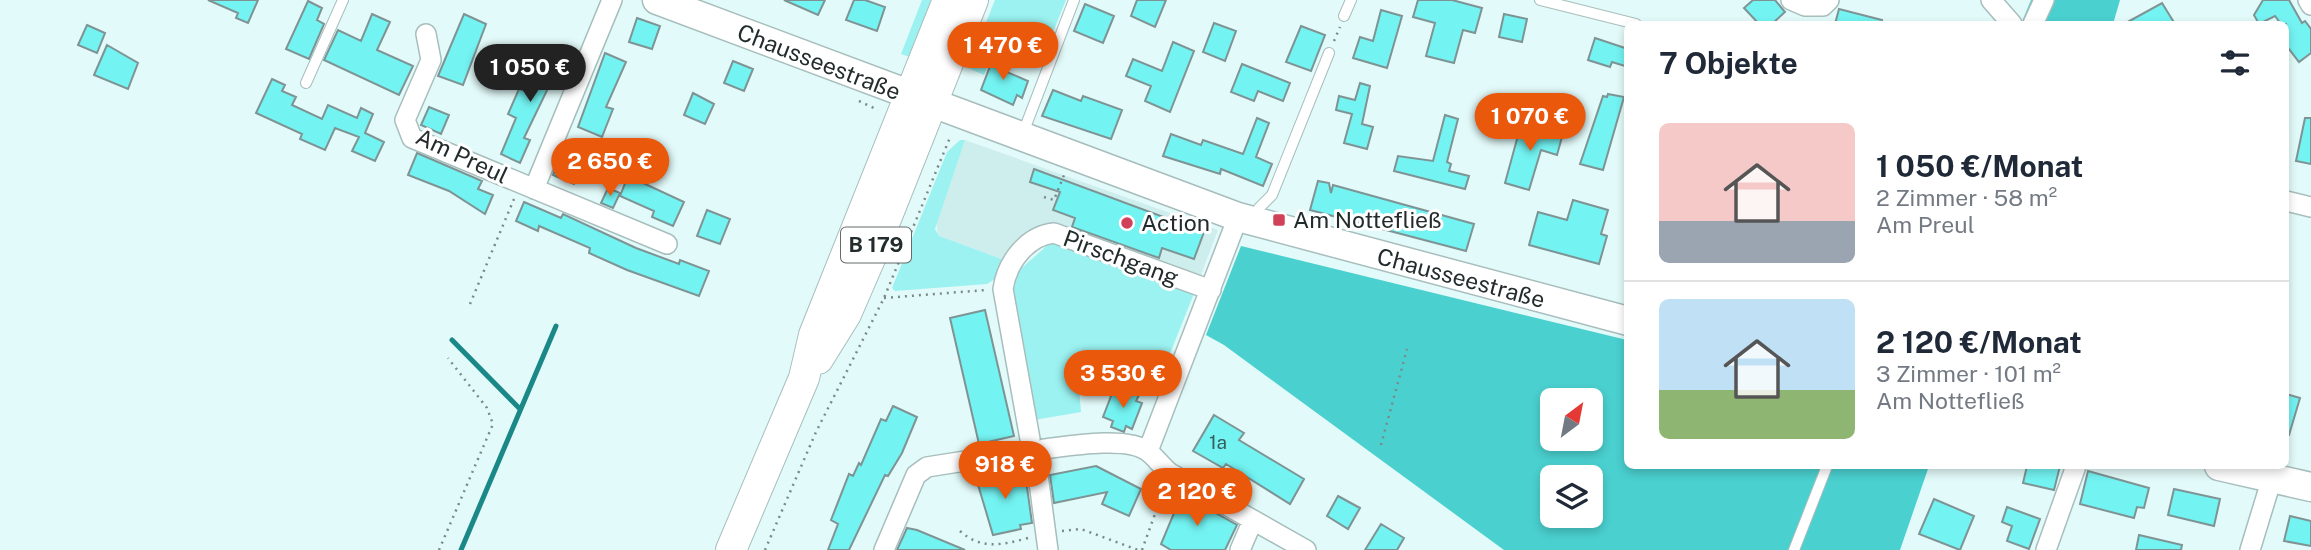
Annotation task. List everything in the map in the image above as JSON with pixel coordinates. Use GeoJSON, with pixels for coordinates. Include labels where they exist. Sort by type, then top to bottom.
{"type":"FeatureCollection","features":[{"type":"Feature","properties":{"kind":"main road","name":"Chausseestraße"},"geometry":{"type":"LineString","coordinates":[[657,0],[1246,219],[1624,320]]}},
{"type":"Feature","properties":{"kind":"main road","name":"B 179"},"geometry":{"type":"LineString","coordinates":[[731,550],[804,378],[831,342],[846,314],[920,100],[948,0]]}},
{"type":"Feature","properties":{"kind":"main road","name":"B 179"},"geometry":{"type":"LineString","coordinates":[[920,100],[973,0]]}},
{"type":"Feature","properties":{"kind":"main road"},"geometry":{"type":"LineString","coordinates":[[2232,469],[2311,487]]}},
{"type":"Feature","properties":{"kind":"street","name":"Am Preul"},"geometry":{"type":"LineString","coordinates":[[527,186],[612,0]]}},
{"type":"Feature","properties":{"kind":"street"},"geometry":{"type":"LineString","coordinates":[[1791,0],[1805,6],[1823,6],[1829,0]]}},
{"type":"Feature","properties":{"kind":"street"},"geometry":{"type":"LineString","coordinates":[[1991,0],[2009,21]]}},
{"type":"Feature","properties":{"kind":"street"},"geometry":{"type":"LineString","coordinates":[[2034,21],[2044,0]]}},
{"type":"Feature","properties":{"kind":"street"},"geometry":{"type":"LineString","coordinates":[[2308,0],[2311,5]]}},
{"type":"Feature","properties":{"kind":"street","name":"Am Preul"},"geometry":{"type":"LineString","coordinates":[[426,34],[431,60],[405,121],[412,138],[667,244]]}},
{"type":"Feature","properties":{"kind":"street"},"geometry":{"type":"LineString","coordinates":[[2289,202],[2311,207]]}},
{"type":"Feature","properties":{"kind":"street"},"geometry":{"type":"LineString","coordinates":[[1148,451],[1212,290],[1246,219]]}},
{"type":"Feature","properties":{"kind":"street","name":"Pirschgang"},"geometry":{"type":"LineString","coordinates":[[1003,289],[1009,267],[1029,243],[1040,234],[1055,233],[1212,290]]}},
{"type":"Feature","properties":{"kind":"street"},"geometry":{"type":"LineString","coordinates":[[1003,289],[1033,450],[1048,550]]}},
{"type":"Feature","properties":{"kind":"street"},"geometry":{"type":"LineString","coordinates":[[884,550],[916,474],[927,467],[1033,450],[1126,444],[1148,451],[1154,461],[1170,473],[1307,550]]}},
{"type":"Feature","properties":{"kind":"street"},"geometry":{"type":"LineString","coordinates":[[2046,550],[2075,469]]}},
{"type":"Feature","properties":{"kind":"street"},"geometry":{"type":"LineString","coordinates":[[2250,550],[2272,478]]}},
{"type":"Feature","properties":{"kind":"street"},"geometry":{"type":"LineString","coordinates":[[1240,550],[1252,520]]}},
{"type":"Feature","properties":{"kind":"lane"},"geometry":{"type":"LineString","coordinates":[[306,83],[342,0]]}},
{"type":"Feature","properties":{"kind":"lane"},"geometry":{"type":"LineString","coordinates":[[1021,136],[1074,0]]}},
{"type":"Feature","properties":{"kind":"lane"},"geometry":{"type":"LineString","coordinates":[[1344,16],[1351,0]]}},
{"type":"Feature","properties":{"kind":"lane"},"geometry":{"type":"LineString","coordinates":[[1541,0],[1624,21]]}},
{"type":"Feature","properties":{"kind":"lane"},"geometry":{"type":"LineString","coordinates":[[1246,219],[1272,195],[1329,53]]}},
{"type":"Feature","properties":{"kind":"lane"},"geometry":{"type":"LineString","coordinates":[[1794,550],[1826,469]]}},
{"type":"Feature","properties":{"kind":"path"},"geometry":{"type":"LineString","coordinates":[[1329,53],[1344,16]]}},
{"type":"Feature","properties":{"kind":"path"},"geometry":{"type":"LineString","coordinates":[[765,550],[816,432],[884,298],[952,134]]}},
{"type":"Feature","properties":{"kind":"path"},"geometry":{"type":"LineString","coordinates":[[1044,197],[1055,200],[1062,179]]}},
{"type":"Feature","properties":{"kind":"path"},"geometry":{"type":"LineString","coordinates":[[470,303],[527,186]]}},
{"type":"Feature","properties":{"kind":"path"},"geometry":{"type":"LineString","coordinates":[[884,298],[1003,289]]}},
{"type":"Feature","properties":{"kind":"path"},"geometry":{"type":"LineString","coordinates":[[1381,445],[1407,349]]}},
{"type":"Feature","properties":{"kind":"path"},"geometry":{"type":"LineString","coordinates":[[439,550],[493,424],[487,408],[448,358]]}},
{"type":"Feature","properties":{"kind":"path"},"geometry":{"type":"LineString","coordinates":[[1142,550],[1170,473]]}},
{"type":"Feature","properties":{"kind":"shaded area"},"geometry":{"type":"Polygon","coordinates":[[[922,0],[939,0],[916,59],[901,54],[922,0]]]}},
{"type":"Feature","properties":{"kind":"shaded area"},"geometry":{"type":"Polygon","coordinates":[[[995,0],[1066,0],[1049,42],[1001,29],[984,75],[968,68],[995,0]]]}},
{"type":"Feature","properties":{"kind":"shaded area"},"geometry":{"type":"Polygon","coordinates":[[[2031,0],[2120,0],[2114,21],[2022,21],[2031,0]]]}},
{"type":"Feature","properties":{"kind":"shaded area"},"geometry":{"type":"Polygon","coordinates":[[[960,140],[965,140],[935,229],[939,236],[1004,260],[995,279],[987,284],[895,291],[892,288],[947,152],[960,140]]]}},
{"type":"Feature","properties":{"kind":"shaded area"},"geometry":{"type":"Polygon","coordinates":[[[965,140],[1218,230],[1199,280],[1055,230],[1004,260],[938,236],[936,220],[965,140]]]}},
{"type":"Feature","properties":{"kind":"shaded area"},"geometry":{"type":"Polygon","coordinates":[[[1050,243],[1059,243],[1195,291],[1155,391],[1107,372],[1087,372],[1078,376],[1081,412],[1034,420],[1010,287],[1016,273],[1050,243]]]}},
{"type":"Feature","properties":{"kind":"shaded area"},"geometry":{"type":"Polygon","coordinates":[[[1241,246],[1624,339],[1624,469],[1928,469],[1900,550],[1504,550],[1224,345],[1206,335],[1241,246]]]}},
{"type":"Feature","properties":{"kind":"building"},"geometry":{"type":"Polygon","coordinates":[[[208,0],[258,0],[248,23],[236,18],[238,13],[208,0]]]}},
{"type":"Feature","properties":{"kind":"building"},"geometry":{"type":"Polygon","coordinates":[[[784,0],[825,0],[818,15],[784,0]]]}},
{"type":"Feature","properties":{"kind":"building"},"geometry":{"type":"Polygon","coordinates":[[[854,0],[865,0],[885,7],[877,31],[846,20],[854,0]]]}},
{"type":"Feature","properties":{"kind":"building"},"geometry":{"type":"Polygon","coordinates":[[[1137,0],[1166,0],[1155,27],[1131,16],[1137,0]]]}},
{"type":"Feature","properties":{"kind":"building"},"geometry":{"type":"Polygon","coordinates":[[[1418,0],[1452,0],[1482,8],[1475,33],[1463,30],[1454,63],[1426,56],[1435,23],[1413,17],[1418,0]]]}},
{"type":"Feature","properties":{"kind":"building"},"geometry":{"type":"Polygon","coordinates":[[[1753,0],[1775,0],[1785,12],[1775,21],[1756,21],[1744,8],[1753,0]]]}},
{"type":"Feature","properties":{"kind":"building"},"geometry":{"type":"Polygon","coordinates":[[[2263,0],[2289,0],[2302,23],[2305,21],[2311,29],[2311,53],[2299,62],[2289,49],[2289,21],[2279,21],[2275,16],[2257,21],[2254,15],[2263,0]]]}},
{"type":"Feature","properties":{"kind":"building"},"geometry":{"type":"Polygon","coordinates":[[[308,1],[322,8],[317,20],[324,24],[309,59],[286,49],[308,1]]]}},
{"type":"Feature","properties":{"kind":"building"},"geometry":{"type":"Polygon","coordinates":[[[2162,3],[2173,21],[2129,21],[2162,3]]]}},
{"type":"Feature","properties":{"kind":"building"},"geometry":{"type":"Polygon","coordinates":[[[1085,4],[1114,16],[1103,43],[1074,31],[1085,4]]]}},
{"type":"Feature","properties":{"kind":"building"},"geometry":{"type":"Polygon","coordinates":[[[1839,9],[1882,20],[1882,21],[1836,21],[1839,9]]]}},
{"type":"Feature","properties":{"kind":"building"},"geometry":{"type":"Polygon","coordinates":[[[1381,10],[1402,16],[1387,68],[1353,58],[1360,37],[1373,41],[1381,10]]]}},
{"type":"Feature","properties":{"kind":"building"},"geometry":{"type":"Polygon","coordinates":[[[372,14],[390,22],[377,50],[413,66],[399,95],[324,60],[338,30],[361,41],[372,14]]]}},
{"type":"Feature","properties":{"kind":"building"},"geometry":{"type":"Polygon","coordinates":[[[464,14],[486,24],[463,85],[438,76],[464,14]]]}},
{"type":"Feature","properties":{"kind":"building"},"geometry":{"type":"Polygon","coordinates":[[[1504,14],[1527,19],[1522,42],[1499,37],[1504,14]]]}},
{"type":"Feature","properties":{"kind":"building"},"geometry":{"type":"Polygon","coordinates":[[[637,18],[660,26],[652,49],[629,42],[637,18]]]}},
{"type":"Feature","properties":{"kind":"building"},"geometry":{"type":"Polygon","coordinates":[[[1214,23],[1236,31],[1225,61],[1203,52],[1214,23]]]}},
{"type":"Feature","properties":{"kind":"building"},"geometry":{"type":"Polygon","coordinates":[[[87,25],[105,33],[97,53],[78,45],[87,25]]]}},
{"type":"Feature","properties":{"kind":"building"},"geometry":{"type":"Polygon","coordinates":[[[1301,26],[1325,35],[1311,71],[1286,62],[1301,26]]]}},
{"type":"Feature","properties":{"kind":"building"},"geometry":{"type":"Polygon","coordinates":[[[1595,38],[1624,48],[1624,66],[1612,62],[1610,67],[1588,60],[1595,38]]]}},
{"type":"Feature","properties":{"kind":"building"},"geometry":{"type":"Polygon","coordinates":[[[1173,42],[1194,51],[1170,112],[1145,101],[1151,86],[1126,76],[1133,59],[1162,71],[1173,42]]]}},
{"type":"Feature","properties":{"kind":"building"},"geometry":{"type":"Polygon","coordinates":[[[107,45],[138,63],[128,89],[94,75],[107,45]]]}},
{"type":"Feature","properties":{"kind":"building"},"geometry":{"type":"Polygon","coordinates":[[[541,49],[563,57],[524,138],[530,140],[520,163],[501,154],[516,118],[508,114],[519,89],[525,91],[541,49]]]}},
{"type":"Feature","properties":{"kind":"building"},"geometry":{"type":"Polygon","coordinates":[[[605,53],[626,62],[606,107],[613,109],[602,137],[578,127],[605,53]]]}},
{"type":"Feature","properties":{"kind":"building"},"geometry":{"type":"Polygon","coordinates":[[[995,53],[1006,59],[1002,70],[1028,81],[1022,98],[1017,95],[1013,105],[981,90],[995,53]]]}},
{"type":"Feature","properties":{"kind":"building"},"geometry":{"type":"Polygon","coordinates":[[[733,61],[753,69],[744,91],[724,83],[733,61]]]}},
{"type":"Feature","properties":{"kind":"building"},"geometry":{"type":"Polygon","coordinates":[[[1242,64],[1290,83],[1283,101],[1258,91],[1254,101],[1231,92],[1242,64]]]}},
{"type":"Feature","properties":{"kind":"building"},"geometry":{"type":"Polygon","coordinates":[[[272,79],[285,85],[282,91],[296,97],[292,105],[322,119],[328,105],[357,118],[361,108],[373,114],[365,133],[384,142],[375,161],[352,151],[359,137],[335,128],[325,150],[300,139],[302,134],[256,113],[272,79]]]}},
{"type":"Feature","properties":{"kind":"building"},"geometry":{"type":"Polygon","coordinates":[[[1360,83],[1370,86],[1362,124],[1373,127],[1367,149],[1344,143],[1352,114],[1336,110],[1339,96],[1355,100],[1360,83]]]}},
{"type":"Feature","properties":{"kind":"building"},"geometry":{"type":"Polygon","coordinates":[[[1053,90],[1081,101],[1083,96],[1122,110],[1111,139],[1042,116],[1053,90]]]}},
{"type":"Feature","properties":{"kind":"building"},"geometry":{"type":"Polygon","coordinates":[[[693,93],[714,104],[705,124],[684,115],[693,93]]]}},
{"type":"Feature","properties":{"kind":"building"},"geometry":{"type":"Polygon","coordinates":[[[1608,94],[1624,97],[1603,170],[1580,164],[1603,96],[1607,97],[1608,94]]]}},
{"type":"Feature","properties":{"kind":"building"},"geometry":{"type":"Polygon","coordinates":[[[429,107],[449,115],[441,134],[421,125],[429,107]]]}},
{"type":"Feature","properties":{"kind":"building"},"geometry":{"type":"Polygon","coordinates":[[[1445,115],[1458,119],[1447,162],[1451,164],[1449,171],[1469,176],[1465,189],[1394,171],[1398,156],[1433,161],[1445,115]]]}},
{"type":"Feature","properties":{"kind":"building"},"geometry":{"type":"Polygon","coordinates":[[[1523,117],[1537,121],[1535,129],[1562,137],[1557,155],[1541,150],[1529,190],[1505,183],[1523,117]]]}},
{"type":"Feature","properties":{"kind":"building"},"geometry":{"type":"Polygon","coordinates":[[[1257,118],[1269,123],[1256,157],[1272,164],[1263,186],[1221,169],[1220,174],[1163,156],[1171,134],[1201,145],[1203,140],[1243,154],[1257,118]]]}},
{"type":"Feature","properties":{"kind":"building"},"geometry":{"type":"Polygon","coordinates":[[[2305,118],[2311,118],[2311,164],[2296,161],[2305,118]]]}},
{"type":"Feature","properties":{"kind":"building"},"geometry":{"type":"Polygon","coordinates":[[[564,149],[585,159],[574,184],[553,175],[564,149]]]}},
{"type":"Feature","properties":{"kind":"building"},"geometry":{"type":"Polygon","coordinates":[[[417,153],[482,181],[478,189],[493,195],[485,214],[449,191],[408,175],[417,153]]]}},
{"type":"Feature","properties":{"kind":"building","name":"Action"},"geometry":{"type":"Polygon","coordinates":[[[1034,169],[1204,232],[1194,259],[1162,248],[1159,258],[1072,227],[1075,218],[1053,210],[1060,192],[1030,182],[1034,169]]]}},
{"type":"Feature","properties":{"kind":"building"},"geometry":{"type":"Polygon","coordinates":[[[628,176],[684,202],[673,226],[652,217],[654,211],[620,196],[628,176]]]}},
{"type":"Feature","properties":{"kind":"building"},"geometry":{"type":"Polygon","coordinates":[[[1318,181],[1329,183],[1331,193],[1333,185],[1474,224],[1466,251],[1310,210],[1318,181]]]}},
{"type":"Feature","properties":{"kind":"building"},"geometry":{"type":"Polygon","coordinates":[[[608,188],[620,193],[613,208],[601,203],[608,188]]]}},
{"type":"Feature","properties":{"kind":"building"},"geometry":{"type":"Polygon","coordinates":[[[1573,200],[1608,210],[1601,234],[1607,236],[1599,264],[1529,245],[1538,212],[1567,220],[1573,200]]]}},
{"type":"Feature","properties":{"kind":"building"},"geometry":{"type":"Polygon","coordinates":[[[524,202],[561,218],[563,214],[636,248],[679,264],[680,260],[709,271],[699,296],[627,270],[589,253],[590,248],[539,226],[538,231],[516,221],[524,202]]]}},
{"type":"Feature","properties":{"kind":"building"},"geometry":{"type":"Polygon","coordinates":[[[707,210],[730,219],[720,244],[697,236],[707,210]]]}},
{"type":"Feature","properties":{"kind":"building"},"geometry":{"type":"Polygon","coordinates":[[[985,310],[1014,436],[979,444],[950,318],[985,310]]]}},
{"type":"Feature","properties":{"kind":"building"},"geometry":{"type":"Polygon","coordinates":[[[1126,389],[1139,395],[1136,401],[1142,403],[1132,429],[1126,426],[1124,432],[1111,427],[1113,421],[1103,417],[1113,391],[1123,395],[1126,389]]]}},
{"type":"Feature","properties":{"kind":"building"},"geometry":{"type":"Polygon","coordinates":[[[2289,395],[2300,398],[2289,435],[2289,395]]]}},
{"type":"Feature","properties":{"kind":"building"},"geometry":{"type":"Polygon","coordinates":[[[893,406],[917,417],[902,453],[888,476],[885,475],[849,550],[828,550],[838,524],[831,520],[849,474],[853,476],[859,463],[861,465],[881,419],[886,421],[893,406]]]}},
{"type":"Feature","properties":{"kind":"building"},"geometry":{"type":"Polygon","coordinates":[[[1214,415],[1244,433],[1239,440],[1304,479],[1290,504],[1226,464],[1223,468],[1193,451],[1214,415]]]}},
{"type":"Feature","properties":{"kind":"building"},"geometry":{"type":"Polygon","coordinates":[[[1096,466],[1141,489],[1129,516],[1102,504],[1107,492],[1054,503],[1050,475],[1096,466]]]}},
{"type":"Feature","properties":{"kind":"building"},"geometry":{"type":"Polygon","coordinates":[[[2026,469],[2059,469],[2054,490],[2023,483],[2026,469]]]}},
{"type":"Feature","properties":{"kind":"building"},"geometry":{"type":"Polygon","coordinates":[[[1006,471],[1007,477],[1025,473],[1032,523],[1020,525],[1021,529],[993,535],[976,478],[1006,471]]]}},
{"type":"Feature","properties":{"kind":"building"},"geometry":{"type":"Polygon","coordinates":[[[2088,471],[2149,488],[2144,508],[2137,507],[2134,518],[2080,504],[2088,471]]]}},
{"type":"Feature","properties":{"kind":"building"},"geometry":{"type":"Polygon","coordinates":[[[2174,489],[2220,499],[2214,526],[2168,515],[2174,489]]]}},
{"type":"Feature","properties":{"kind":"building"},"geometry":{"type":"Polygon","coordinates":[[[1182,494],[1237,525],[1225,550],[1171,550],[1161,544],[1182,494]]]}},
{"type":"Feature","properties":{"kind":"building"},"geometry":{"type":"Polygon","coordinates":[[[1338,496],[1360,508],[1348,529],[1327,516],[1338,496]]]}},
{"type":"Feature","properties":{"kind":"building"},"geometry":{"type":"Polygon","coordinates":[[[1934,499],[1974,516],[1960,550],[1919,534],[1934,499]]]}},
{"type":"Feature","properties":{"kind":"building"},"geometry":{"type":"Polygon","coordinates":[[[2007,507],[2040,519],[2029,549],[2007,541],[2012,526],[2002,522],[2007,507]]]}},
{"type":"Feature","properties":{"kind":"building"},"geometry":{"type":"Polygon","coordinates":[[[2290,516],[2311,521],[2311,546],[2284,541],[2290,516]]]}},
{"type":"Feature","properties":{"kind":"building"},"geometry":{"type":"Polygon","coordinates":[[[1381,524],[1404,538],[1397,550],[1365,550],[1381,524]]]}},
{"type":"Feature","properties":{"kind":"building"},"geometry":{"type":"Polygon","coordinates":[[[907,528],[917,530],[965,550],[897,550],[907,528]]]}},
{"type":"Feature","properties":{"kind":"building"},"geometry":{"type":"Polygon","coordinates":[[[2139,535],[2182,545],[2181,550],[2136,550],[2139,535]]]}},
{"type":"Feature","properties":{"kind":"waterway"},"geometry":{"type":"LineString","coordinates":[[461,550],[556,326]]}},
{"type":"Feature","properties":{"kind":"waterway"},"geometry":{"type":"LineString","coordinates":[[452,340],[520,409]]}},
{"type":"Feature","properties":{"kind":"place","name":"Am Nottefließ"},"geometry":{"type":"Point","coordinates":[1279,220]}},
{"type":"Feature","properties":{"kind":"place","name":"Action"},"geometry":{"type":"Point","coordinates":[1127,223]}}]}
